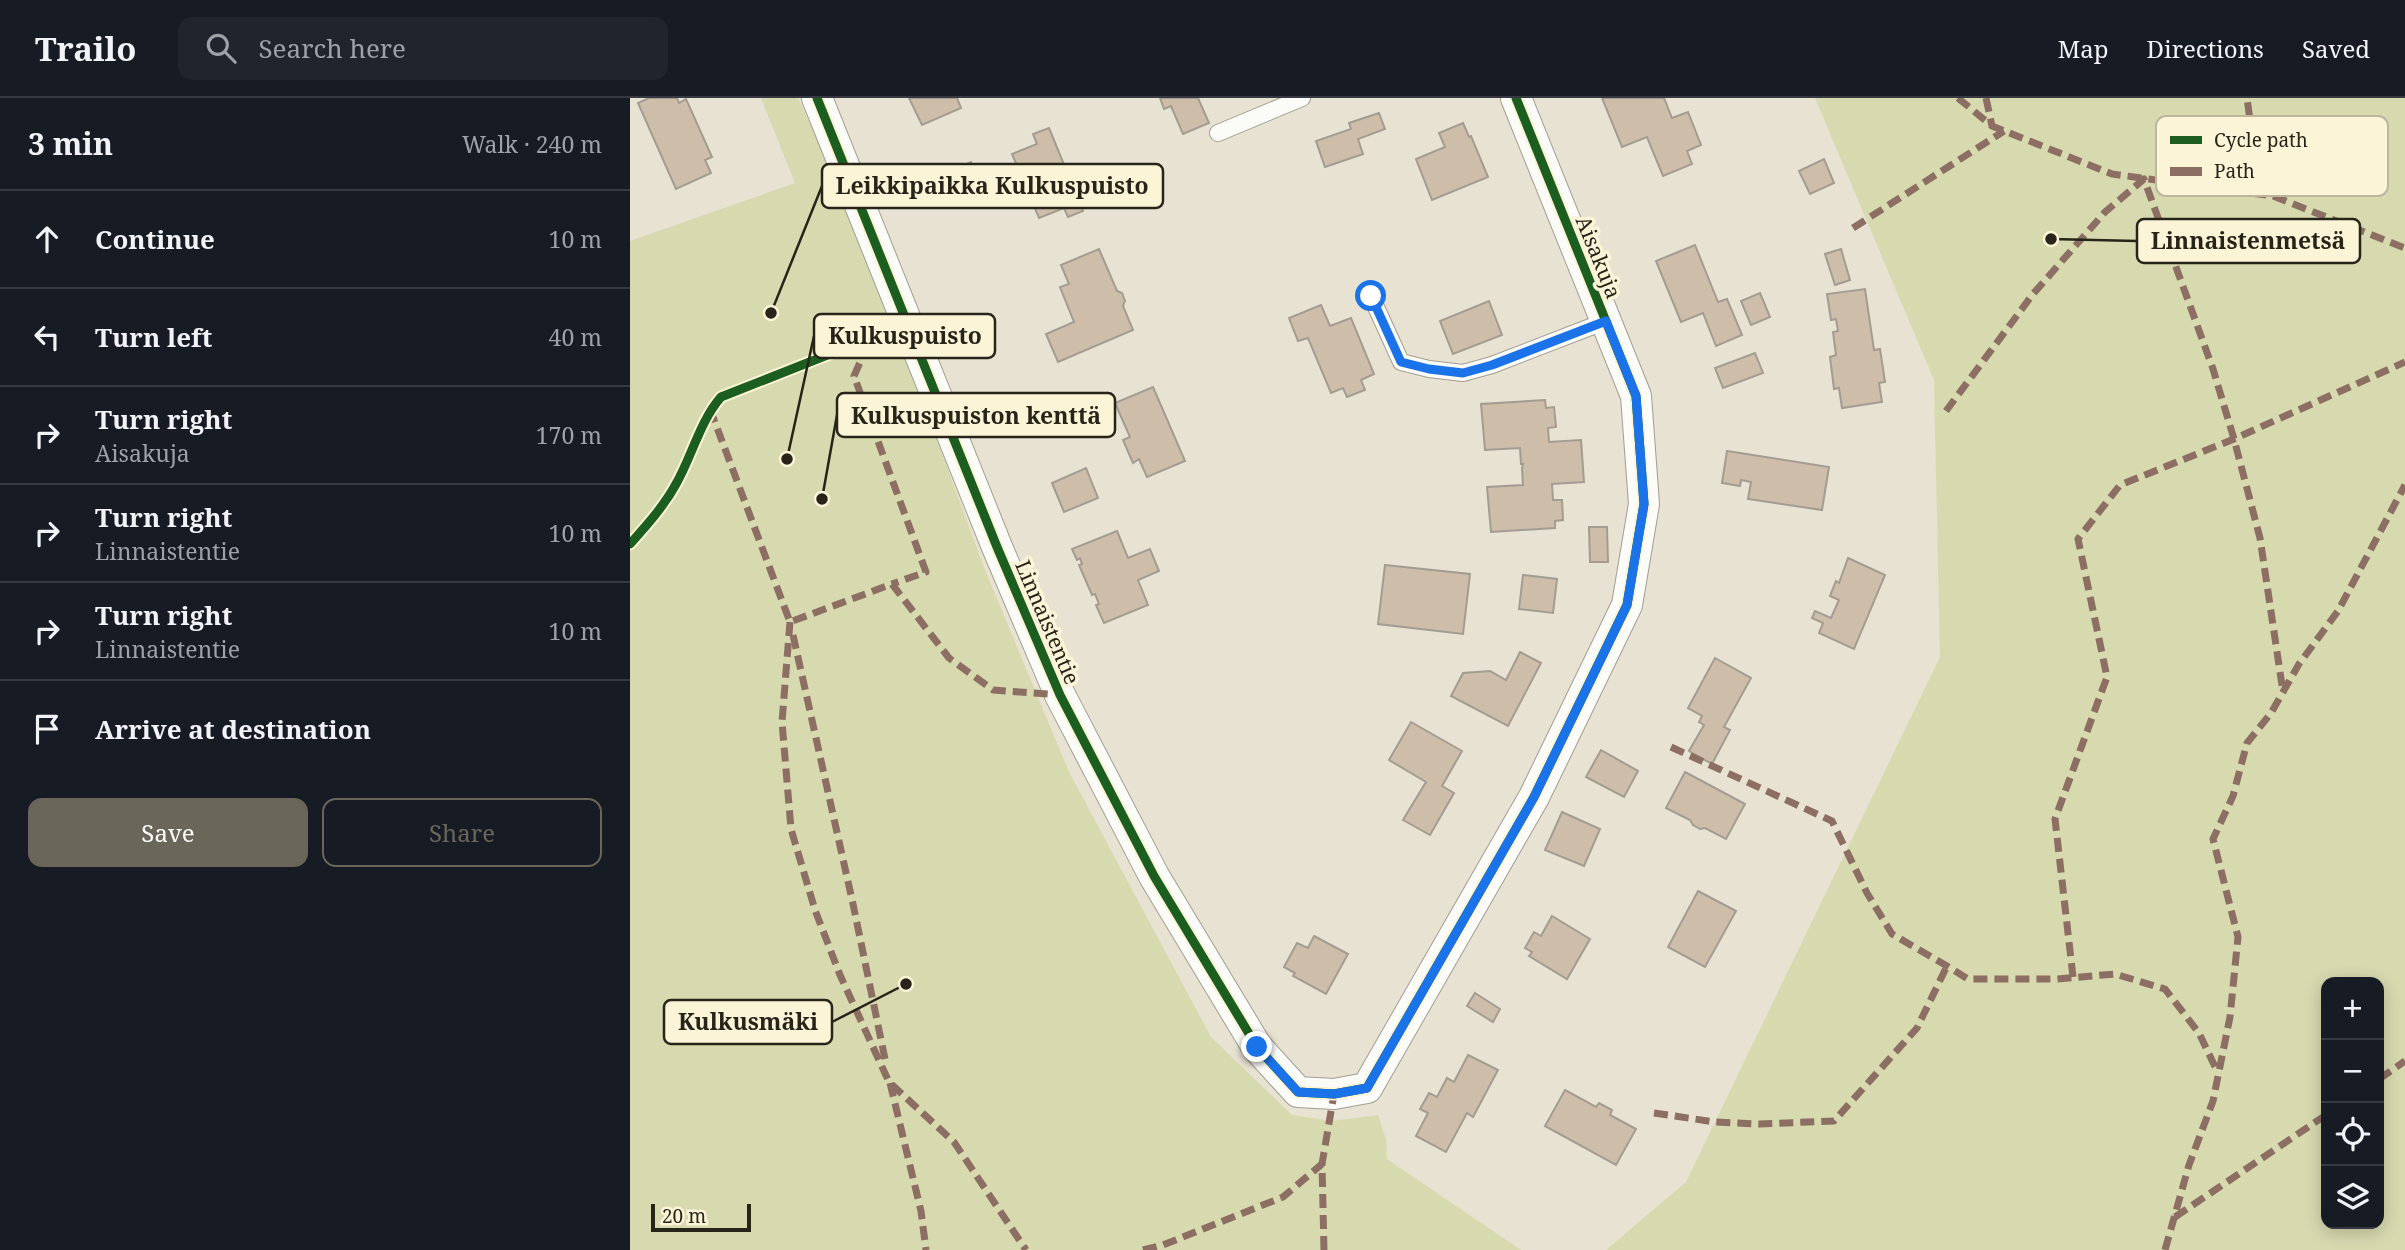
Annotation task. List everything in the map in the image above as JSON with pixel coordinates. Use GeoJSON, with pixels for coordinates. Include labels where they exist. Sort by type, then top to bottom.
{"type":"FeatureCollection","features":[{"type":"Feature","properties":{"kind":"street","name":"Linnaistentie"},"geometry":{"type":"LineString","coordinates":[[817,98],[997,547],[1050,670],[1154,876],[1257,1047],[1298,1092],[1334,1094]]}},
{"type":"Feature","properties":{"kind":"street","name":"Aisakuja"},"geometry":{"type":"LineString","coordinates":[[1334,1094],[1367,1088],[1534,797],[1627,605],[1644,504],[1636,396],[1516,98]]}},
{"type":"Feature","properties":{"kind":"lane"},"geometry":{"type":"LineString","coordinates":[[1218,133],[1302,98]]}},
{"type":"Feature","properties":{"kind":"lane"},"geometry":{"type":"LineString","coordinates":[[1371,296],[1401,362],[1463,373],[1492,365],[1606,321]]}},
{"type":"Feature","properties":{"kind":"path"},"geometry":{"type":"LineString","coordinates":[[837,351],[850,346]]}},
{"type":"Feature","properties":{"kind":"green space"},"geometry":{"type":"Polygon","coordinates":[[[761,98],[798,98],[831,170],[903,348],[985,570],[1069,772],[1211,1037],[1292,1115],[1332,1121],[1378,1115],[1386,1140],[1387,1159],[1521,1250],[630,1250],[630,241],[795,183],[761,98]]]}},
{"type":"Feature","properties":{"kind":"green space"},"geometry":{"type":"Polygon","coordinates":[[[1815,98],[2405,98],[2405,1250],[1606,1250],[1686,1182],[1940,657],[1934,380],[1815,98]]]}},
{"type":"Feature","properties":{"kind":"building"},"geometry":{"type":"Polygon","coordinates":[[[649,98],[677,98],[679,103],[686,99],[712,157],[705,160],[711,173],[676,189],[638,103],[649,98]]]}},
{"type":"Feature","properties":{"kind":"building"},"geometry":{"type":"Polygon","coordinates":[[[909,98],[957,98],[961,108],[922,125],[909,98]]]}},
{"type":"Feature","properties":{"kind":"building"},"geometry":{"type":"Polygon","coordinates":[[[1160,98],[1198,98],[1209,123],[1183,134],[1171,106],[1164,109],[1160,98]]]}},
{"type":"Feature","properties":{"kind":"building"},"geometry":{"type":"Polygon","coordinates":[[[1602,98],[1664,98],[1672,118],[1688,112],[1701,145],[1687,151],[1692,164],[1663,176],[1647,137],[1622,147],[1602,98]]]}},
{"type":"Feature","properties":{"kind":"building"},"geometry":{"type":"Polygon","coordinates":[[[1379,113],[1385,129],[1358,139],[1363,154],[1325,167],[1316,141],[1351,129],[1349,123],[1379,113]]]}},
{"type":"Feature","properties":{"kind":"building"},"geometry":{"type":"Polygon","coordinates":[[[1463,123],[1488,177],[1432,200],[1416,159],[1445,147],[1439,133],[1463,123]]]}},
{"type":"Feature","properties":{"kind":"building"},"geometry":{"type":"Polygon","coordinates":[[[1049,128],[1083,211],[1068,217],[1064,208],[1039,218],[1012,154],[1037,144],[1033,134],[1049,128]]]}},
{"type":"Feature","properties":{"kind":"building"},"geometry":{"type":"Polygon","coordinates":[[[1824,159],[1834,183],[1810,194],[1799,171],[1824,159]]]}},
{"type":"Feature","properties":{"kind":"building"},"geometry":{"type":"Polygon","coordinates":[[[971,162],[978,178],[923,202],[916,186],[971,162]]]}},
{"type":"Feature","properties":{"kind":"building"},"geometry":{"type":"Polygon","coordinates":[[[1695,245],[1718,302],[1727,299],[1742,335],[1716,346],[1703,313],[1681,322],[1656,261],[1695,245]]]}},
{"type":"Feature","properties":{"kind":"building"},"geometry":{"type":"Polygon","coordinates":[[[1099,249],[1117,291],[1122,293],[1125,301],[1123,306],[1133,330],[1058,362],[1046,334],[1074,322],[1060,287],[1069,284],[1061,265],[1099,249]]]}},
{"type":"Feature","properties":{"kind":"building"},"geometry":{"type":"Polygon","coordinates":[[[1841,249],[1850,280],[1835,285],[1825,254],[1841,249]]]}},
{"type":"Feature","properties":{"kind":"building"},"geometry":{"type":"Polygon","coordinates":[[[1865,289],[1874,350],[1880,349],[1885,382],[1879,383],[1882,402],[1842,408],[1839,388],[1834,389],[1830,357],[1836,355],[1833,332],[1838,331],[1836,319],[1831,320],[1827,294],[1865,289]]]}},
{"type":"Feature","properties":{"kind":"building"},"geometry":{"type":"Polygon","coordinates":[[[1760,293],[1770,317],[1751,325],[1741,301],[1760,293]]]}},
{"type":"Feature","properties":{"kind":"building"},"geometry":{"type":"Polygon","coordinates":[[[1489,301],[1502,335],[1453,354],[1440,321],[1489,301]]]}},
{"type":"Feature","properties":{"kind":"building"},"geometry":{"type":"Polygon","coordinates":[[[1321,305],[1330,326],[1351,318],[1374,374],[1361,380],[1365,390],[1347,397],[1343,388],[1331,393],[1308,338],[1298,341],[1289,318],[1321,305]]]}},
{"type":"Feature","properties":{"kind":"building"},"geometry":{"type":"Polygon","coordinates":[[[1755,353],[1763,373],[1723,388],[1715,368],[1755,353]]]}},
{"type":"Feature","properties":{"kind":"building"},"geometry":{"type":"Polygon","coordinates":[[[1153,387],[1185,461],[1147,477],[1139,459],[1133,463],[1123,440],[1130,437],[1115,403],[1153,387]]]}},
{"type":"Feature","properties":{"kind":"building"},"geometry":{"type":"Polygon","coordinates":[[[1545,400],[1546,408],[1554,407],[1556,427],[1548,428],[1549,442],[1581,440],[1584,482],[1552,484],[1553,500],[1562,500],[1563,520],[1555,521],[1555,528],[1491,532],[1487,487],[1523,485],[1523,464],[1520,448],[1485,450],[1481,404],[1545,400]]]}},
{"type":"Feature","properties":{"kind":"building"},"geometry":{"type":"Polygon","coordinates":[[[1727,451],[1829,467],[1822,510],[1748,499],[1751,482],[1741,480],[1740,486],[1722,483],[1727,451]]]}},
{"type":"Feature","properties":{"kind":"building"},"geometry":{"type":"Polygon","coordinates":[[[1086,468],[1098,498],[1064,512],[1052,483],[1086,468]]]}},
{"type":"Feature","properties":{"kind":"building"},"geometry":{"type":"Polygon","coordinates":[[[1589,527],[1607,527],[1608,562],[1590,562],[1589,527]]]}},
{"type":"Feature","properties":{"kind":"building"},"geometry":{"type":"Polygon","coordinates":[[[1117,531],[1128,558],[1150,549],[1159,571],[1138,580],[1148,605],[1104,623],[1096,605],[1099,604],[1095,594],[1092,595],[1079,565],[1082,564],[1080,558],[1077,560],[1072,549],[1117,531]]]}},
{"type":"Feature","properties":{"kind":"building"},"geometry":{"type":"Polygon","coordinates":[[[1848,558],[1885,575],[1854,649],[1819,633],[1823,623],[1812,618],[1815,611],[1831,618],[1839,600],[1830,596],[1836,581],[1839,583],[1848,558]]]}},
{"type":"Feature","properties":{"kind":"building"},"geometry":{"type":"Polygon","coordinates":[[[1385,565],[1470,574],[1463,634],[1378,624],[1385,565]]]}},
{"type":"Feature","properties":{"kind":"building"},"geometry":{"type":"Polygon","coordinates":[[[1523,575],[1557,579],[1553,613],[1519,609],[1523,575]]]}},
{"type":"Feature","properties":{"kind":"building"},"geometry":{"type":"Polygon","coordinates":[[[1520,652],[1541,663],[1508,726],[1451,696],[1463,673],[1490,671],[1506,680],[1520,652]]]}},
{"type":"Feature","properties":{"kind":"building"},"geometry":{"type":"Polygon","coordinates":[[[1715,658],[1751,678],[1724,727],[1730,730],[1712,764],[1689,751],[1704,725],[1699,722],[1702,716],[1688,708],[1715,658]]]}},
{"type":"Feature","properties":{"kind":"building"},"geometry":{"type":"Polygon","coordinates":[[[1411,722],[1462,751],[1442,786],[1454,793],[1430,835],[1403,820],[1426,782],[1389,760],[1411,722]]]}},
{"type":"Feature","properties":{"kind":"building"},"geometry":{"type":"Polygon","coordinates":[[[1601,750],[1638,771],[1624,797],[1586,777],[1601,750]]]}},
{"type":"Feature","properties":{"kind":"building"},"geometry":{"type":"Polygon","coordinates":[[[1685,772],[1745,804],[1726,839],[1705,828],[1700,829],[1690,820],[1666,808],[1685,772]]]}},
{"type":"Feature","properties":{"kind":"building"},"geometry":{"type":"Polygon","coordinates":[[[1562,812],[1600,829],[1584,866],[1545,850],[1562,812]]]}},
{"type":"Feature","properties":{"kind":"building"},"geometry":{"type":"Polygon","coordinates":[[[1698,891],[1736,911],[1705,967],[1668,947],[1698,891]]]}},
{"type":"Feature","properties":{"kind":"building"},"geometry":{"type":"Polygon","coordinates":[[[1552,916],[1590,939],[1567,979],[1529,956],[1532,952],[1525,948],[1534,932],[1541,936],[1552,916]]]}},
{"type":"Feature","properties":{"kind":"building"},"geometry":{"type":"Polygon","coordinates":[[[1314,936],[1348,954],[1326,994],[1293,976],[1295,973],[1284,967],[1297,943],[1308,948],[1314,936]]]}},
{"type":"Feature","properties":{"kind":"building"},"geometry":{"type":"Polygon","coordinates":[[[1475,993],[1500,1009],[1493,1022],[1467,1006],[1475,993]]]}},
{"type":"Feature","properties":{"kind":"building"},"geometry":{"type":"Polygon","coordinates":[[[1468,1055],[1498,1070],[1473,1117],[1467,1113],[1446,1152],[1416,1136],[1428,1113],[1420,1109],[1429,1093],[1437,1097],[1447,1078],[1454,1082],[1468,1055]]]}},
{"type":"Feature","properties":{"kind":"building"},"geometry":{"type":"Polygon","coordinates":[[[1565,1090],[1596,1107],[1599,1103],[1612,1110],[1610,1115],[1636,1129],[1616,1165],[1545,1126],[1565,1090]]]}},
{"type":"Feature","properties":{"kind":"marked path"},"geometry":{"type":"LineString","coordinates":[[1958,98],[1992,126],[2112,174],[2156,180]]}},
{"type":"Feature","properties":{"kind":"marked path"},"geometry":{"type":"LineString","coordinates":[[1986,98],[1992,126]]}},
{"type":"Feature","properties":{"kind":"marked path"},"geometry":{"type":"LineString","coordinates":[[2247,98],[2249,116]]}},
{"type":"Feature","properties":{"kind":"marked path"},"geometry":{"type":"LineString","coordinates":[[1853,228],[2004,131]]}},
{"type":"Feature","properties":{"kind":"marked path"},"geometry":{"type":"LineString","coordinates":[[1946,411],[2033,294],[2105,212],[2144,179],[2213,369],[2234,439],[2260,538],[2283,692]]}},
{"type":"Feature","properties":{"kind":"marked path"},"geometry":{"type":"LineString","coordinates":[[2273,196],[2405,248]]}},
{"type":"Feature","properties":{"kind":"marked path"},"geometry":{"type":"LineString","coordinates":[[868,344],[854,376],[926,572],[892,584]]}},
{"type":"Feature","properties":{"kind":"marked path"},"geometry":{"type":"LineString","coordinates":[[2073,977],[2055,819],[2107,677],[2078,539],[2120,485],[2234,439],[2405,362]]}},
{"type":"Feature","properties":{"kind":"marked path"},"geometry":{"type":"LineString","coordinates":[[710,409],[790,622],[892,584],[949,658],[993,690],[1060,695]]}},
{"type":"Feature","properties":{"kind":"marked path"},"geometry":{"type":"LineString","coordinates":[[2165,1250],[2189,1165],[2213,1101],[2230,1017],[2238,937],[2213,839],[2233,796],[2247,743],[2271,713],[2299,664],[2338,611],[2405,485]]}},
{"type":"Feature","properties":{"kind":"marked path"},"geometry":{"type":"LineString","coordinates":[[790,622],[782,722],[791,829],[815,910],[840,975],[889,1082],[954,1142],[1026,1250]]}},
{"type":"Feature","properties":{"kind":"marked path"},"geometry":{"type":"LineString","coordinates":[[793,635],[885,1059]]}},
{"type":"Feature","properties":{"kind":"marked path"},"geometry":{"type":"LineString","coordinates":[[1671,747],[1832,821],[1867,893],[1892,934],[1968,979],[2057,979],[2115,974],[2165,989],[2199,1033],[2218,1073]]}},
{"type":"Feature","properties":{"kind":"marked path"},"geometry":{"type":"LineString","coordinates":[[1654,1113],[1715,1122],[1759,1124],[1834,1121],[1917,1028],[1947,966]]}},
{"type":"Feature","properties":{"kind":"marked path"},"geometry":{"type":"LineString","coordinates":[[2384,1076],[2405,1061]]}},
{"type":"Feature","properties":{"kind":"marked path"},"geometry":{"type":"LineString","coordinates":[[890,1083],[921,1211],[926,1250]]}},
{"type":"Feature","properties":{"kind":"marked path"},"geometry":{"type":"LineString","coordinates":[[1324,1250],[1322,1164],[1334,1094]]}},
{"type":"Feature","properties":{"kind":"marked path"},"geometry":{"type":"LineString","coordinates":[[2175,1217],[2321,1118]]}},
{"type":"Feature","properties":{"kind":"marked path"},"geometry":{"type":"LineString","coordinates":[[1143,1250],[1163,1245],[1283,1197],[1322,1164]]}},
{"type":"Feature","properties":{"kind":"cycle path"},"geometry":{"type":"LineString","coordinates":[[817,98],[997,547],[1060,695],[1154,876],[1257,1047],[1298,1092],[1334,1094],[1367,1088],[1534,797],[1627,605],[1644,504],[1636,396],[1516,98]]}},
{"type":"Feature","properties":{"kind":"cycle path"},"geometry":{"type":"LineString","coordinates":[[630,544],[671,492],[707,417],[721,397],[850,346]]}},
{"type":"Feature","properties":{"kind":"place","name":"Linnaistenmetsä"},"geometry":{"type":"Point","coordinates":[2051,239]}},
{"type":"Feature","properties":{"kind":"place","name":"Leikkipaikka Kulkuspuisto"},"geometry":{"type":"Point","coordinates":[771,313]}},
{"type":"Feature","properties":{"kind":"place","name":"Kulkuspuisto"},"geometry":{"type":"Point","coordinates":[787,459]}},
{"type":"Feature","properties":{"kind":"place","name":"Kulkuspuiston kenttä"},"geometry":{"type":"Point","coordinates":[822,499]}},
{"type":"Feature","properties":{"kind":"place","name":"Kulkusmäki"},"geometry":{"type":"Point","coordinates":[906,984]}},
{"type":"Feature","properties":{"kind":"route"},"geometry":{"type":"LineString","coordinates":[[1257,1047],[1298,1092],[1334,1094],[1367,1088],[1534,797],[1627,605],[1644,504],[1636,396],[1606,321],[1492,365],[1463,373],[1401,362],[1371,296]]}}]}
